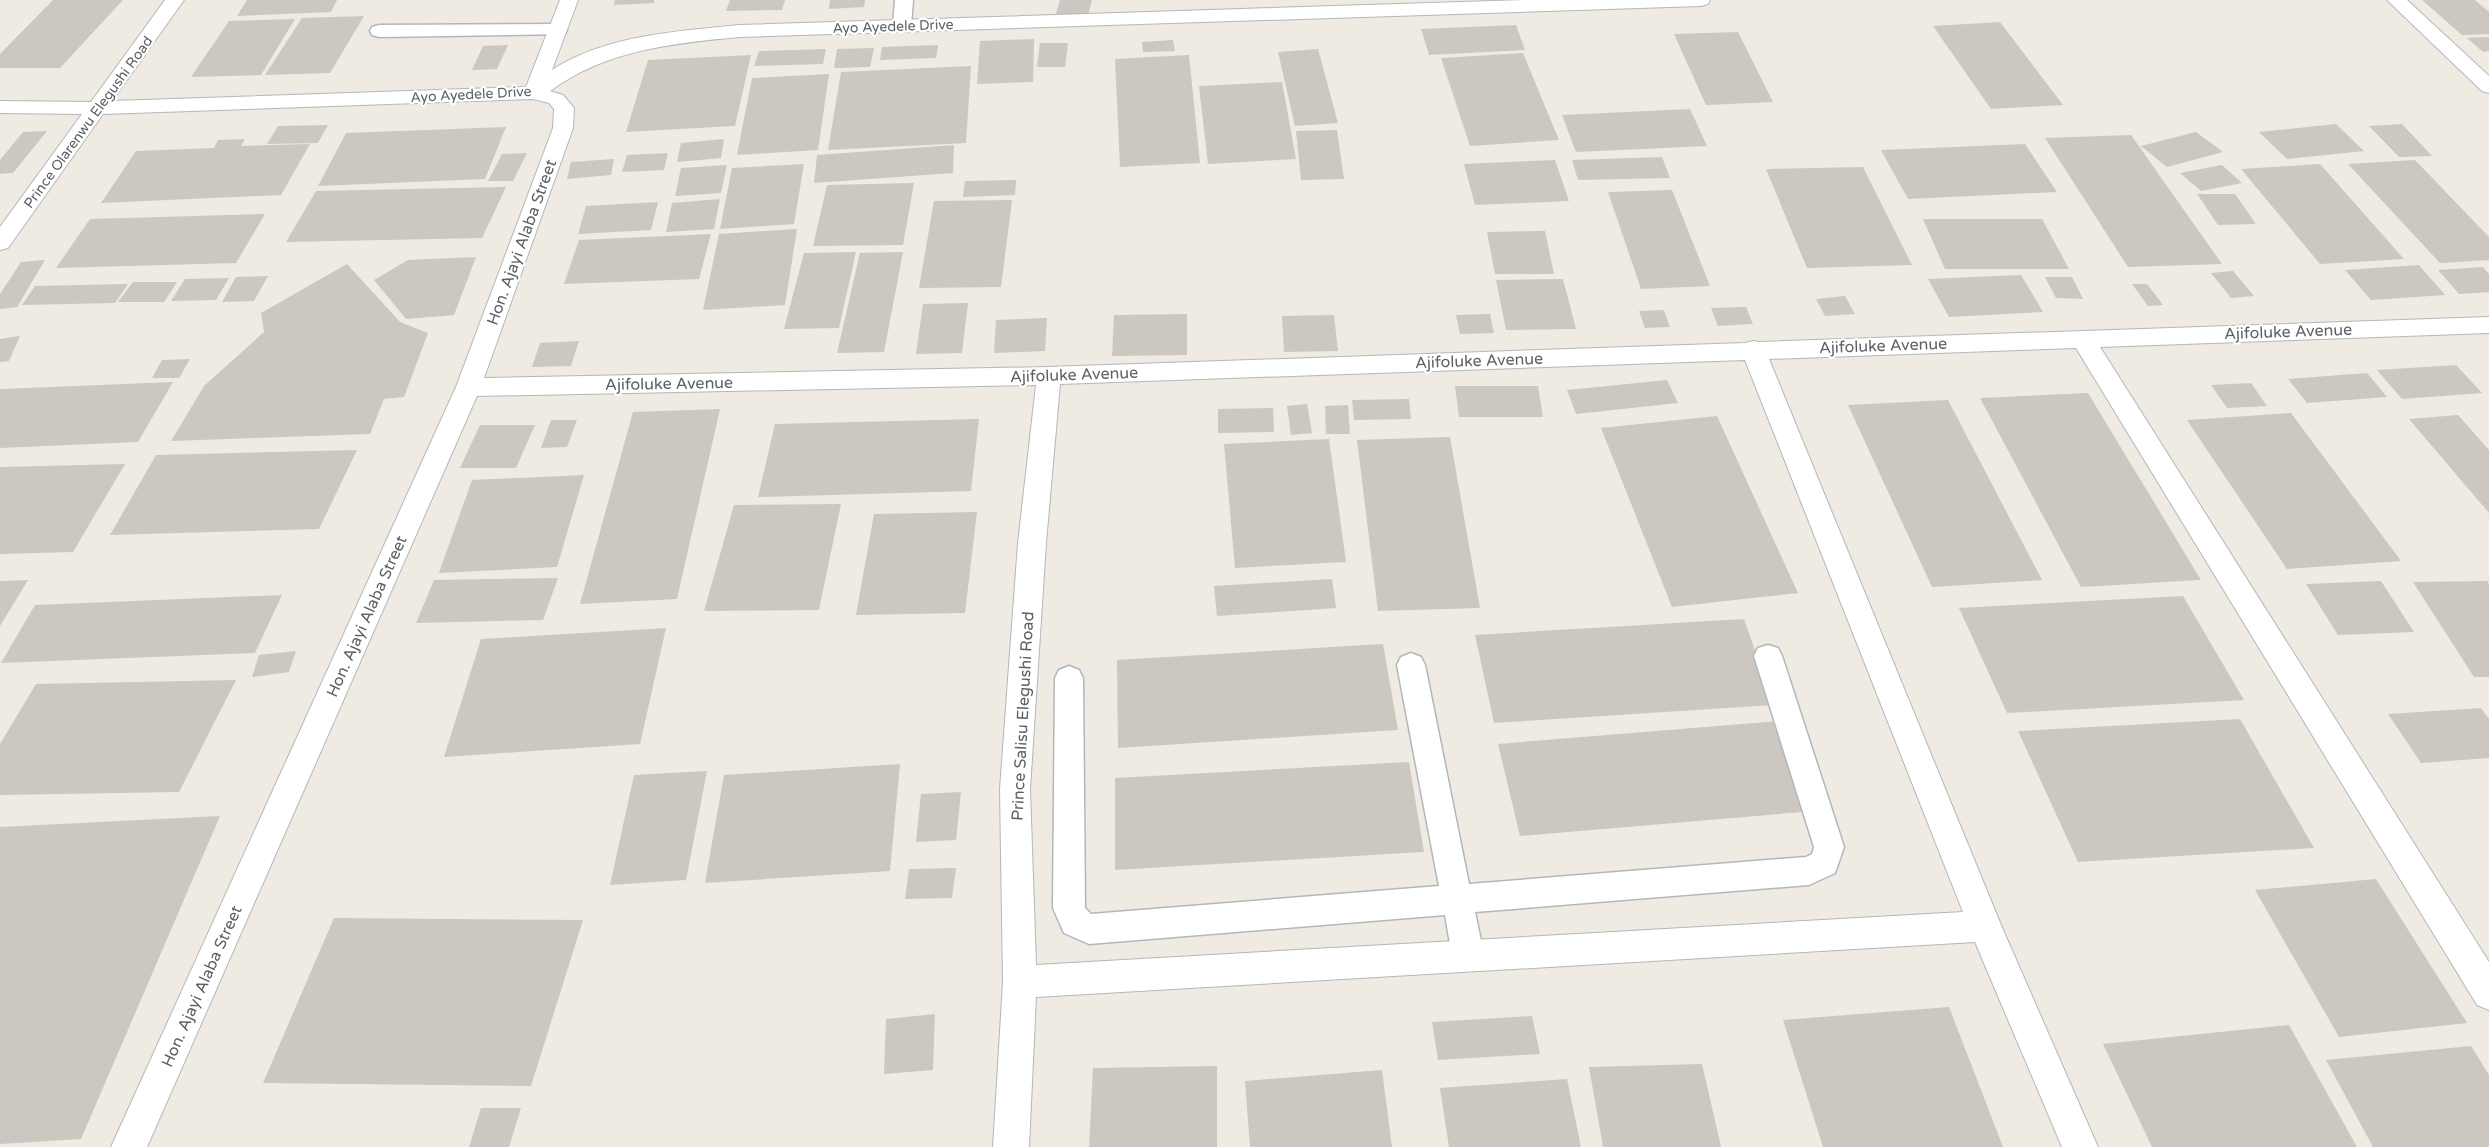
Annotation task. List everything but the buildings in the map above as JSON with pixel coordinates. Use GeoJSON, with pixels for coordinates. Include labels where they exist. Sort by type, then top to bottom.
{"type":"FeatureCollection","features":[{"type":"Feature","properties":{"kind":"street","name":"Prince Olarenwu Elegushi Road"},"geometry":{"type":"LineString","coordinates":[[0,243],[175,0]]}},
{"type":"Feature","properties":{"kind":"street"},"geometry":{"type":"LineString","coordinates":[[534,93],[569,0]]}},
{"type":"Feature","properties":{"kind":"street","name":"Ayo Ayedele Drive"},"geometry":{"type":"LineString","coordinates":[[0,107],[98,108],[534,93],[566,71],[597,58],[645,43],[687,36],[740,31],[902,26],[1230,8],[1701,0]]}},
{"type":"Feature","properties":{"kind":"street"},"geometry":{"type":"LineString","coordinates":[[2396,0],[2489,87]]}},
{"type":"Feature","properties":{"kind":"street","name":"Hon. Ajayi Alaba Street"},"geometry":{"type":"LineString","coordinates":[[129,1147],[468,387],[563,128],[564,108],[556,99],[534,93]]}},
{"type":"Feature","properties":{"kind":"street","name":"Ajifoluke Avenue"},"geometry":{"type":"LineString","coordinates":[[468,387],[1049,376],[1753,349],[2489,325]]}},
{"type":"Feature","properties":{"kind":"street"},"geometry":{"type":"LineString","coordinates":[[2082,338],[2489,993]]}},
{"type":"Feature","properties":{"kind":"street"},"geometry":{"type":"LineString","coordinates":[[1753,349],[1985,926],[2080,1147]]}},
{"type":"Feature","properties":{"kind":"street","name":"Prince Salisu Elegushi Road"},"geometry":{"type":"LineString","coordinates":[[1011,1147],[1020,982],[1015,789],[1032,543],[1049,376]]}},
{"type":"Feature","properties":{"kind":"street"},"geometry":{"type":"LineString","coordinates":[[1020,982],[1985,926]]}},
{"type":"Feature","properties":{"kind":"lane"},"geometry":{"type":"LineString","coordinates":[[902,26],[904,0]]}},
{"type":"Feature","properties":{"kind":"lane"},"geometry":{"type":"LineString","coordinates":[[379,31],[558,30]]}},
{"type":"Feature","properties":{"kind":"lane"},"geometry":{"type":"LineString","coordinates":[[1069,678],[1069,908],[1075,922],[1089,929],[1809,871],[1824,863],[1829,848],[1768,656]]}},
{"type":"Feature","properties":{"kind":"lane"},"geometry":{"type":"LineString","coordinates":[[1411,666],[1468,955]]}}]}
